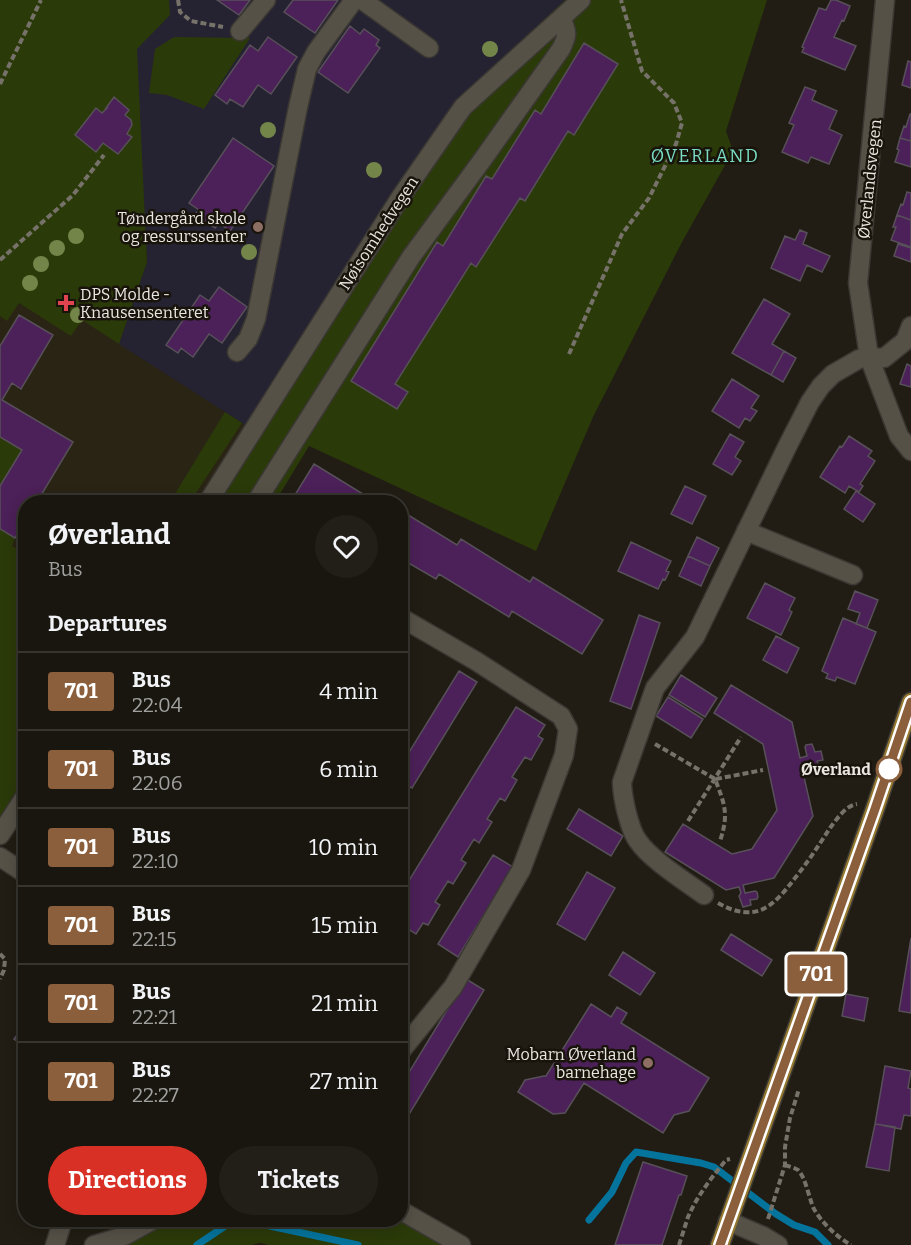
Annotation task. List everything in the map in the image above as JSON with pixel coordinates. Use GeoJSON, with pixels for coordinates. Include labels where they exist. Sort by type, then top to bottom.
{"type":"FeatureCollection","features":[{"type":"Feature","properties":{"kind":"main road"},"geometry":{"type":"LineString","coordinates":[[720,1245],[911,702]]}},
{"type":"Feature","properties":{"kind":"street"},"geometry":{"type":"LineString","coordinates":[[240,31],[266,0]]}},
{"type":"Feature","properties":{"kind":"street"},"geometry":{"type":"LineString","coordinates":[[237,352],[248,339],[256,319],[307,69],[316,52],[354,0]]}},
{"type":"Feature","properties":{"kind":"street"},"geometry":{"type":"LineString","coordinates":[[362,0],[429,48]]}},
{"type":"Feature","properties":{"kind":"street","name":"Nøisomhedvegen"},"geometry":{"type":"LineString","coordinates":[[217,495],[400,198],[463,106],[580,0]]}},
{"type":"Feature","properties":{"kind":"street","name":"Øverlandsvegen"},"geometry":{"type":"LineString","coordinates":[[885,0],[858,283],[869,357],[899,436],[911,451]]}},
{"type":"Feature","properties":{"kind":"street"},"geometry":{"type":"LineString","coordinates":[[260,495],[411,257],[561,49],[567,38],[567,30],[561,18]]}},
{"type":"Feature","properties":{"kind":"street"},"geometry":{"type":"LineString","coordinates":[[704,895],[674,874],[638,841],[633,833],[622,794],[622,782],[656,688],[695,637],[791,438],[821,386],[833,374],[859,359],[884,358],[905,341],[911,327]]}},
{"type":"Feature","properties":{"kind":"street"},"geometry":{"type":"LineString","coordinates":[[746,531],[853,575]]}},
{"type":"Feature","properties":{"kind":"street"},"geometry":{"type":"LineString","coordinates":[[408,622],[476,661],[561,716],[568,729],[564,755],[521,870],[453,987],[408,1042]]}},
{"type":"Feature","properties":{"kind":"street"},"geometry":{"type":"LineString","coordinates":[[0,835],[18,807]]}},
{"type":"Feature","properties":{"kind":"street"},"geometry":{"type":"LineString","coordinates":[[0,857],[18,869]]}},
{"type":"Feature","properties":{"kind":"street"},"geometry":{"type":"LineString","coordinates":[[408,1215],[462,1245]]}},
{"type":"Feature","properties":{"kind":"street"},"geometry":{"type":"LineString","coordinates":[[728,1221],[771,1240]]}},
{"type":"Feature","properties":{"kind":"street"},"geometry":{"type":"LineString","coordinates":[[55,1245],[61,1227]]}},
{"type":"Feature","properties":{"kind":"street"},"geometry":{"type":"LineString","coordinates":[[94,1245],[124,1236],[140,1227]]}},
{"type":"Feature","properties":{"kind":"path"},"geometry":{"type":"LineString","coordinates":[[0,84],[41,0]]}},
{"type":"Feature","properties":{"kind":"path"},"geometry":{"type":"LineString","coordinates":[[178,0],[180,12],[191,21],[240,31]]}},
{"type":"Feature","properties":{"kind":"path"},"geometry":{"type":"LineString","coordinates":[[569,354],[622,234],[649,198],[676,144],[682,123],[674,103],[642,71],[621,0]]}},
{"type":"Feature","properties":{"kind":"path"},"geometry":{"type":"LineString","coordinates":[[0,260],[74,195],[104,155]]}},
{"type":"Feature","properties":{"kind":"path"},"geometry":{"type":"LineString","coordinates":[[639,735],[715,779],[726,810],[725,827],[720,841]]}},
{"type":"Feature","properties":{"kind":"path"},"geometry":{"type":"LineString","coordinates":[[688,821],[741,737]]}},
{"type":"Feature","properties":{"kind":"path"},"geometry":{"type":"LineString","coordinates":[[715,779],[763,770]]}},
{"type":"Feature","properties":{"kind":"path"},"geometry":{"type":"LineString","coordinates":[[704,895],[742,913],[752,913],[772,905],[800,871],[839,816],[851,805],[859,804],[875,809]]}},
{"type":"Feature","properties":{"kind":"path"},"geometry":{"type":"LineString","coordinates":[[0,954],[4,959],[4,970],[0,979]]}},
{"type":"Feature","properties":{"kind":"path"},"geometry":{"type":"LineString","coordinates":[[771,1240],[790,1118],[799,1088]]}},
{"type":"Feature","properties":{"kind":"path"},"geometry":{"type":"LineString","coordinates":[[679,1245],[688,1216],[695,1203],[726,1160],[733,1158]]}},
{"type":"Feature","properties":{"kind":"path"},"geometry":{"type":"LineString","coordinates":[[784,1165],[798,1170],[814,1209],[822,1221],[851,1245]]}},
{"type":"Feature","properties":{"kind":"shaded area","name":"Tøndergård skole og ressurssenter"},"geometry":{"type":"Polygon","coordinates":[[[131,0],[565,0],[457,100],[392,193],[247,426],[119,344],[147,262],[131,0]]]}},
{"type":"Feature","properties":{"kind":"shaded area","name":"DPS Molde - Knausensenteret"},"geometry":{"type":"Polygon","coordinates":[[[0,206],[247,426],[203,495],[18,495],[18,589],[0,579],[0,206]]]}},
{"type":"Feature","properties":{"kind":"green space"},"geometry":{"type":"Polygon","coordinates":[[[0,0],[169,0],[170,15],[137,49],[147,262],[119,344],[82,320],[71,336],[19,303],[7,321],[0,316],[0,0]]]}},
{"type":"Feature","properties":{"kind":"green space"},"geometry":{"type":"Polygon","coordinates":[[[565,0],[767,0],[726,131],[733,151],[682,242],[593,417],[536,551],[309,446],[279,495],[203,495],[392,193],[457,100],[565,0]]]}},
{"type":"Feature","properties":{"kind":"green space"},"geometry":{"type":"Polygon","coordinates":[[[174,37],[250,38],[204,109],[167,95],[149,93],[155,49],[174,37]]]}},
{"type":"Feature","properties":{"kind":"green space"},"geometry":{"type":"Polygon","coordinates":[[[225,412],[242,423],[195,495],[174,495],[225,412]]]}},
{"type":"Feature","properties":{"kind":"green space"},"geometry":{"type":"Polygon","coordinates":[[[0,437],[22,450],[0,486],[0,437]]]}},
{"type":"Feature","properties":{"kind":"green space"},"geometry":{"type":"Polygon","coordinates":[[[0,529],[15,538],[12,546],[18,549],[18,787],[0,817],[0,529]]]}},
{"type":"Feature","properties":{"kind":"green space"},"geometry":{"type":"Polygon","coordinates":[[[408,1225],[446,1245],[269,1245],[260,1243],[251,1245],[118,1245],[153,1227],[408,1227],[408,1225]]]}},
{"type":"Feature","properties":{"kind":"building"},"geometry":{"type":"Polygon","coordinates":[[[217,0],[250,0],[239,15],[217,0]]]}},
{"type":"Feature","properties":{"kind":"building"},"geometry":{"type":"Polygon","coordinates":[[[293,0],[338,0],[315,33],[284,12],[293,0]]]}},
{"type":"Feature","properties":{"kind":"building"},"geometry":{"type":"Polygon","coordinates":[[[831,0],[850,6],[834,37],[856,46],[845,70],[802,52],[804,48],[802,47],[819,8],[826,10],[831,0]]]}},
{"type":"Feature","properties":{"kind":"building"},"geometry":{"type":"Polygon","coordinates":[[[350,26],[360,34],[364,29],[379,40],[376,45],[380,48],[348,93],[318,72],[350,26]]]}},
{"type":"Feature","properties":{"kind":"building"},"geometry":{"type":"Polygon","coordinates":[[[268,37],[297,57],[271,94],[258,85],[243,107],[230,99],[227,104],[215,95],[250,45],[258,51],[268,37]]]}},
{"type":"Feature","properties":{"kind":"building"},"geometry":{"type":"Polygon","coordinates":[[[584,43],[618,64],[574,135],[568,131],[525,201],[520,198],[476,267],[471,263],[395,384],[408,392],[397,409],[351,381],[437,242],[443,246],[486,176],[492,179],[535,110],[541,114],[584,43]]]}},
{"type":"Feature","properties":{"kind":"building"},"geometry":{"type":"Polygon","coordinates":[[[908,61],[911,62],[911,88],[902,85],[908,61]]]}},
{"type":"Feature","properties":{"kind":"building"},"geometry":{"type":"Polygon","coordinates":[[[805,87],[816,91],[812,100],[837,111],[829,129],[842,135],[829,164],[811,157],[808,163],[782,152],[794,125],[789,123],[805,87]]]}},
{"type":"Feature","properties":{"kind":"building"},"geometry":{"type":"Polygon","coordinates":[[[114,97],[129,110],[125,115],[131,120],[132,125],[127,134],[132,137],[118,154],[103,143],[96,152],[75,135],[96,108],[102,113],[114,97]]]}},
{"type":"Feature","properties":{"kind":"building"},"geometry":{"type":"Polygon","coordinates":[[[911,114],[911,141],[900,138],[911,114]]]}},
{"type":"Feature","properties":{"kind":"building"},"geometry":{"type":"Polygon","coordinates":[[[233,138],[274,166],[230,231],[219,223],[215,228],[195,214],[199,210],[189,203],[233,138]]]}},
{"type":"Feature","properties":{"kind":"building"},"geometry":{"type":"Polygon","coordinates":[[[900,138],[911,141],[911,167],[895,162],[900,138]]]}},
{"type":"Feature","properties":{"kind":"building"},"geometry":{"type":"Polygon","coordinates":[[[907,192],[911,193],[911,220],[897,215],[907,192]]]}},
{"type":"Feature","properties":{"kind":"building"},"geometry":{"type":"Polygon","coordinates":[[[897,215],[911,220],[911,247],[891,240],[896,227],[893,227],[897,215]]]}},
{"type":"Feature","properties":{"kind":"building"},"geometry":{"type":"Polygon","coordinates":[[[800,230],[807,233],[803,244],[830,256],[822,272],[807,265],[800,281],[771,268],[785,236],[795,240],[800,230]]]}},
{"type":"Feature","properties":{"kind":"building"},"geometry":{"type":"Polygon","coordinates":[[[898,244],[911,248],[911,262],[894,256],[898,244]]]}},
{"type":"Feature","properties":{"kind":"building"},"geometry":{"type":"Polygon","coordinates":[[[219,287],[247,307],[222,343],[209,334],[193,357],[181,348],[178,353],[166,345],[200,295],[209,301],[219,287]]]}},
{"type":"Feature","properties":{"kind":"building"},"geometry":{"type":"Polygon","coordinates":[[[764,299],[790,314],[772,344],[784,351],[771,375],[732,353],[764,299]]]}},
{"type":"Feature","properties":{"kind":"building"},"geometry":{"type":"Polygon","coordinates":[[[19,315],[53,335],[21,389],[12,383],[2,400],[73,442],[41,495],[18,495],[18,533],[15,538],[0,529],[0,486],[22,450],[0,437],[0,346],[19,315]]]}},
{"type":"Feature","properties":{"kind":"building"},"geometry":{"type":"Polygon","coordinates":[[[784,351],[796,358],[783,382],[771,375],[784,351]]]}},
{"type":"Feature","properties":{"kind":"building"},"geometry":{"type":"Polygon","coordinates":[[[907,364],[911,366],[911,387],[900,384],[907,364]]]}},
{"type":"Feature","properties":{"kind":"building"},"geometry":{"type":"Polygon","coordinates":[[[732,379],[759,396],[751,408],[757,411],[750,421],[745,418],[739,428],[712,411],[732,379]]]}},
{"type":"Feature","properties":{"kind":"building"},"geometry":{"type":"Polygon","coordinates":[[[730,434],[744,442],[735,457],[741,461],[732,475],[713,464],[730,434]]]}},
{"type":"Feature","properties":{"kind":"building"},"geometry":{"type":"Polygon","coordinates":[[[849,436],[872,451],[868,456],[875,461],[860,484],[863,486],[859,492],[849,486],[845,493],[820,477],[849,436]]]}},
{"type":"Feature","properties":{"kind":"building"},"geometry":{"type":"Polygon","coordinates":[[[314,464],[365,495],[295,495],[314,464]]]}},
{"type":"Feature","properties":{"kind":"building"},"geometry":{"type":"Polygon","coordinates":[[[685,486],[706,496],[692,524],[671,514],[685,486]]]}},
{"type":"Feature","properties":{"kind":"building"},"geometry":{"type":"Polygon","coordinates":[[[856,491],[875,504],[863,522],[844,509],[856,491]]]}},
{"type":"Feature","properties":{"kind":"building"},"geometry":{"type":"Polygon","coordinates":[[[408,515],[457,545],[461,539],[530,582],[533,577],[603,620],[582,654],[512,611],[509,617],[439,574],[436,579],[408,563],[408,515]]]}},
{"type":"Feature","properties":{"kind":"building"},"geometry":{"type":"Polygon","coordinates":[[[697,537],[719,548],[710,566],[688,556],[697,537]]]}},
{"type":"Feature","properties":{"kind":"building"},"geometry":{"type":"Polygon","coordinates":[[[631,542],[671,561],[666,571],[669,572],[658,589],[618,571],[631,542]]]}},
{"type":"Feature","properties":{"kind":"building"},"geometry":{"type":"Polygon","coordinates":[[[688,556],[710,566],[701,586],[679,576],[688,556]]]}},
{"type":"Feature","properties":{"kind":"building"},"geometry":{"type":"Polygon","coordinates":[[[765,583],[795,598],[789,610],[792,612],[781,635],[747,618],[765,583]]]}},
{"type":"Feature","properties":{"kind":"building"},"geometry":{"type":"Polygon","coordinates":[[[855,591],[878,600],[867,628],[856,624],[860,613],[848,609],[855,591]]]}},
{"type":"Feature","properties":{"kind":"building"},"geometry":{"type":"Polygon","coordinates":[[[639,615],[660,623],[631,709],[610,701],[639,615]]]}},
{"type":"Feature","properties":{"kind":"building"},"geometry":{"type":"Polygon","coordinates":[[[843,618],[876,632],[855,684],[837,677],[835,681],[826,678],[828,674],[822,671],[843,618]]]}},
{"type":"Feature","properties":{"kind":"building"},"geometry":{"type":"Polygon","coordinates":[[[776,636],[799,648],[787,673],[763,660],[776,636]]]}},
{"type":"Feature","properties":{"kind":"building"},"geometry":{"type":"Polygon","coordinates":[[[459,671],[477,682],[412,788],[408,786],[408,754],[459,671]]]}},
{"type":"Feature","properties":{"kind":"building"},"geometry":{"type":"Polygon","coordinates":[[[681,675],[717,698],[705,717],[669,695],[681,675]]]}},
{"type":"Feature","properties":{"kind":"building"},"geometry":{"type":"Polygon","coordinates":[[[731,685],[792,722],[800,758],[807,756],[805,747],[812,744],[815,752],[821,751],[823,760],[817,761],[819,767],[817,770],[811,771],[808,763],[801,764],[813,816],[774,878],[743,885],[745,893],[755,891],[758,897],[750,900],[751,905],[743,907],[739,887],[726,890],[665,852],[683,824],[732,854],[752,849],[777,810],[763,744],[714,713],[731,685]]]}},
{"type":"Feature","properties":{"kind":"building"},"geometry":{"type":"Polygon","coordinates":[[[668,697],[703,719],[691,738],[656,716],[668,697]]]}},
{"type":"Feature","properties":{"kind":"building"},"geometry":{"type":"Polygon","coordinates":[[[516,707],[545,725],[538,736],[543,739],[531,760],[525,757],[512,777],[517,780],[505,801],[500,798],[487,819],[492,822],[479,843],[474,839],[461,860],[466,863],[453,884],[448,881],[435,902],[440,905],[428,925],[423,923],[416,934],[408,929],[408,882],[516,707]]]}},
{"type":"Feature","properties":{"kind":"building"},"geometry":{"type":"Polygon","coordinates":[[[579,809],[623,836],[611,856],[567,829],[579,809]]]}},
{"type":"Feature","properties":{"kind":"building"},"geometry":{"type":"Polygon","coordinates":[[[493,855],[513,867],[458,957],[438,944],[493,855]]]}},
{"type":"Feature","properties":{"kind":"building"},"geometry":{"type":"Polygon","coordinates":[[[587,872],[615,888],[585,940],[557,924],[587,872]]]}},
{"type":"Feature","properties":{"kind":"building"},"geometry":{"type":"Polygon","coordinates":[[[731,934],[772,960],[762,976],[721,950],[731,934]]]}},
{"type":"Feature","properties":{"kind":"building"},"geometry":{"type":"Polygon","coordinates":[[[911,938],[911,1013],[899,1011],[911,938]]]}},
{"type":"Feature","properties":{"kind":"building"},"geometry":{"type":"Polygon","coordinates":[[[623,952],[655,973],[640,995],[609,975],[623,952]]]}},
{"type":"Feature","properties":{"kind":"building"},"geometry":{"type":"Polygon","coordinates":[[[466,979],[484,990],[408,1116],[408,1074],[466,979]]]}},
{"type":"Feature","properties":{"kind":"building"},"geometry":{"type":"Polygon","coordinates":[[[846,994],[868,998],[864,1021],[842,1016],[846,994]]]}},
{"type":"Feature","properties":{"kind":"building"},"geometry":{"type":"Polygon","coordinates":[[[591,1004],[611,1017],[617,1007],[627,1013],[621,1023],[709,1078],[689,1111],[674,1115],[663,1133],[584,1083],[565,1113],[553,1114],[518,1092],[525,1080],[546,1076],[591,1004]]]}},
{"type":"Feature","properties":{"kind":"building"},"geometry":{"type":"Polygon","coordinates":[[[885,1066],[911,1071],[908,1088],[911,1089],[911,1116],[904,1115],[901,1129],[875,1124],[885,1066]]]}},
{"type":"Feature","properties":{"kind":"building"},"geometry":{"type":"Polygon","coordinates":[[[875,1124],[895,1127],[889,1171],[866,1167],[875,1124]]]}},
{"type":"Feature","properties":{"kind":"building"},"geometry":{"type":"Polygon","coordinates":[[[643,1162],[687,1176],[681,1195],[679,1195],[662,1245],[615,1245],[643,1162]]]}},
{"type":"Feature","properties":{"kind":"waterway"},"geometry":{"type":"LineString","coordinates":[[589,1220],[612,1192],[626,1163],[636,1152],[714,1167],[776,1214],[794,1225],[815,1232],[828,1245]]}},
{"type":"Feature","properties":{"kind":"waterway"},"geometry":{"type":"LineString","coordinates":[[197,1245],[224,1227]]}},
{"type":"Feature","properties":{"kind":"waterway"},"geometry":{"type":"LineString","coordinates":[[274,1227],[358,1245]]}},
{"type":"Feature","properties":{"kind":"bus line","name":"701"},"geometry":{"type":"LineString","coordinates":[[720,1245],[911,702]]}},
{"type":"Feature","properties":{"kind":"place","name":"Tøndergård skole og ressurssenter"},"geometry":{"type":"Point","coordinates":[258,227]}},
{"type":"Feature","properties":{"kind":"place","name":"DPS Molde - Knausensenteret"},"geometry":{"type":"Point","coordinates":[66,303]}},
{"type":"Feature","properties":{"kind":"place","name":"Øverland"},"geometry":{"type":"Point","coordinates":[889,769]}},
{"type":"Feature","properties":{"kind":"place","name":"Mobarn Øverland barnehage"},"geometry":{"type":"Point","coordinates":[648,1063]}},
{"type":"Feature","properties":{"kind":"district","name":"ØVERLAND"},"geometry":{"type":"Point","coordinates":[705,156]}}]}
